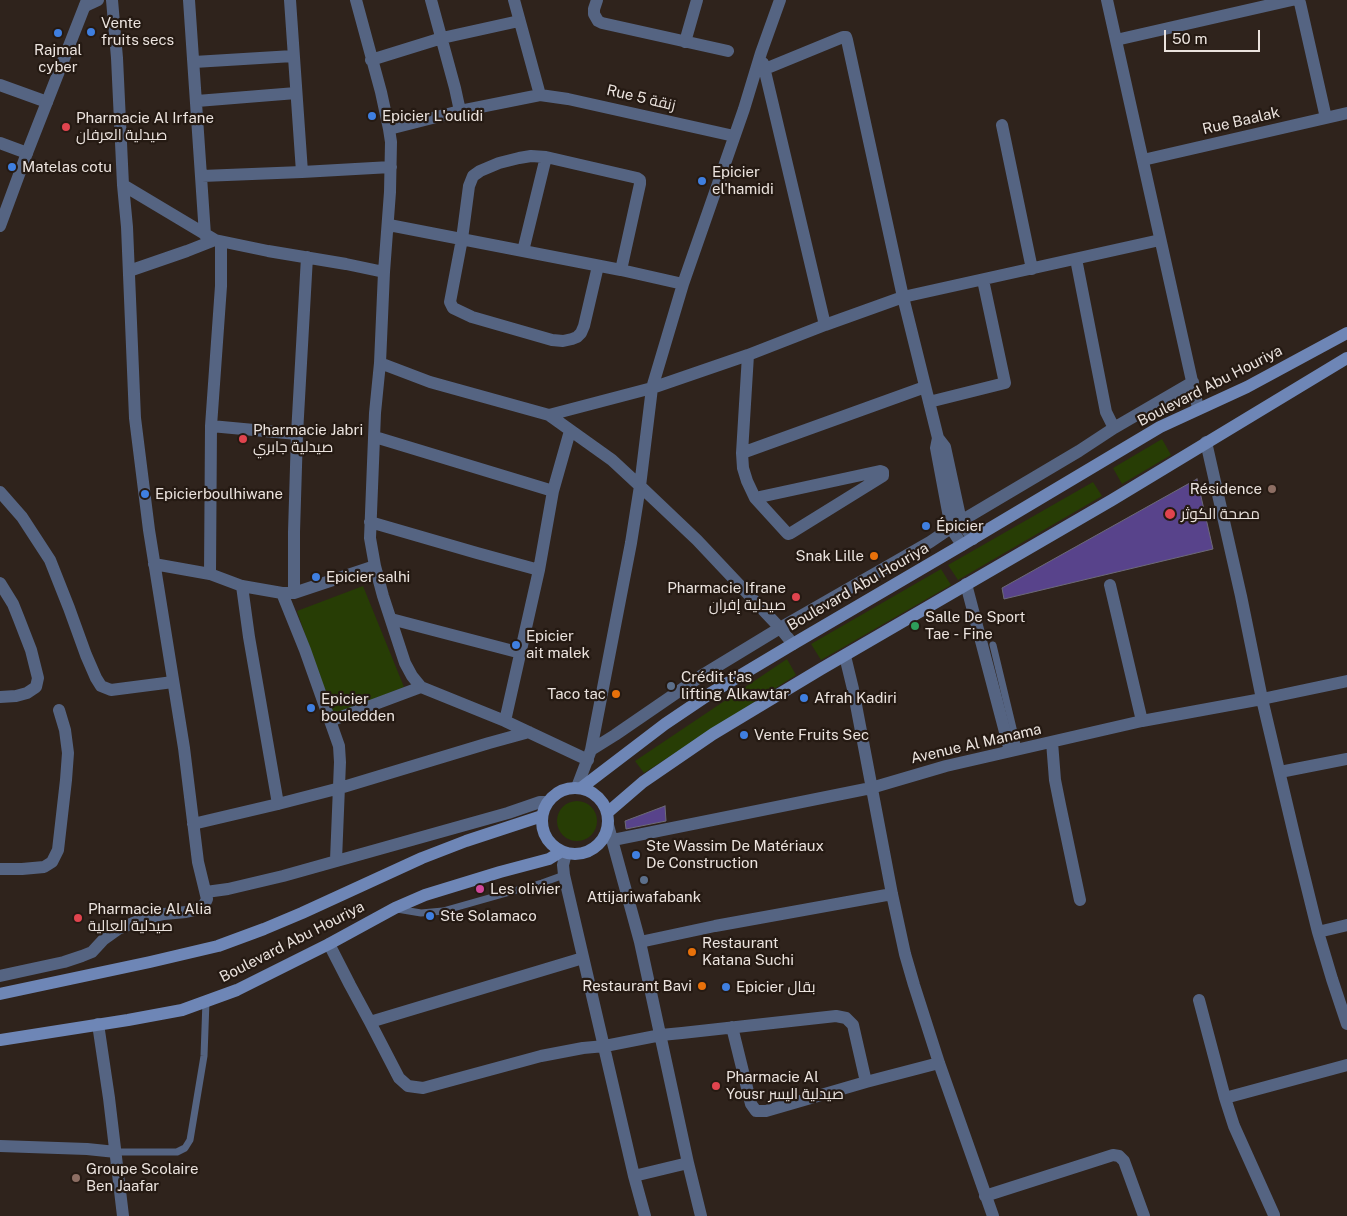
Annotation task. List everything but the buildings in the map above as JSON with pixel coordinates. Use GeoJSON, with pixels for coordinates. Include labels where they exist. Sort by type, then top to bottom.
{"type":"FeatureCollection","features":[{"type":"Feature","properties":{"kind":"main road","name":"Boulevard Abu Houriya"},"geometry":{"type":"LineString","coordinates":[[579,788],[665,724],[711,693],[793,644],[1160,427],[1246,387],[1347,333]]}},
{"type":"Feature","properties":{"kind":"main road"},"geometry":{"type":"LineString","coordinates":[[608,819],[643,782],[700,743],[813,674],[1112,500],[1347,358]]}},
{"type":"Feature","properties":{"kind":"main road"},"geometry":{"type":"LineString","coordinates":[[566,788],[579,788],[589,790],[603,803],[608,819],[604,837],[593,848],[582,853],[564,852],[552,845],[545,836],[542,828],[543,809],[558,791],[566,788]]}},
{"type":"Feature","properties":{"kind":"main road","name":"Boulevard Abu Houriya"},"geometry":{"type":"LineString","coordinates":[[0,994],[218,946],[302,913],[422,858],[466,841],[542,816]]}},
{"type":"Feature","properties":{"kind":"main road","name":"Boulevard Abu Houriya"},"geometry":{"type":"LineString","coordinates":[[0,1040],[182,1010],[237,990],[395,908],[425,895],[549,859],[564,852]]}},
{"type":"Feature","properties":{"kind":"street"},"geometry":{"type":"LineString","coordinates":[[0,226],[46,102],[86,3],[98,0]]}},
{"type":"Feature","properties":{"kind":"street"},"geometry":{"type":"LineString","coordinates":[[0,975],[64,962],[82,956],[92,952],[104,939],[118,929],[143,919],[164,914],[186,912],[200,907],[207,899],[200,869],[185,757],[148,530],[135,418],[129,271],[112,0]]}},
{"type":"Feature","properties":{"kind":"street"},"geometry":{"type":"LineString","coordinates":[[189,0],[202,176],[221,286],[211,426],[210,574]]}},
{"type":"Feature","properties":{"kind":"street"},"geometry":{"type":"LineString","coordinates":[[290,0],[302,172]]}},
{"type":"Feature","properties":{"kind":"street"},"geometry":{"type":"LineString","coordinates":[[356,0],[389,129],[391,167],[370,522],[374,566],[405,663],[412,676],[422,686],[505,720],[529,732],[589,755]]}},
{"type":"Feature","properties":{"kind":"street"},"geometry":{"type":"LineString","coordinates":[[431,0],[460,111]]}},
{"type":"Feature","properties":{"kind":"street"},"geometry":{"type":"LineString","coordinates":[[514,0],[540,95]]}},
{"type":"Feature","properties":{"kind":"street"},"geometry":{"type":"LineString","coordinates":[[597,0],[594,14],[598,21],[728,51]]}},
{"type":"Feature","properties":{"kind":"street"},"geometry":{"type":"LineString","coordinates":[[685,42],[697,0]]}},
{"type":"Feature","properties":{"kind":"street"},"geometry":{"type":"LineString","coordinates":[[579,788],[589,755],[631,543],[652,388],[682,284],[744,109],[780,0]]}},
{"type":"Feature","properties":{"kind":"street"},"geometry":{"type":"LineString","coordinates":[[1107,0],[1198,408]]}},
{"type":"Feature","properties":{"kind":"street"},"geometry":{"type":"LineString","coordinates":[[1116,40],[1292,0]]}},
{"type":"Feature","properties":{"kind":"street"},"geometry":{"type":"LineString","coordinates":[[1297,0],[1300,3],[1326,118]]}},
{"type":"Feature","properties":{"kind":"street"},"geometry":{"type":"LineString","coordinates":[[371,60],[442,38],[520,21]]}},
{"type":"Feature","properties":{"kind":"street"},"geometry":{"type":"LineString","coordinates":[[765,69],[846,37],[903,297],[938,438],[945,447],[956,525],[967,542]]}},
{"type":"Feature","properties":{"kind":"street"},"geometry":{"type":"LineString","coordinates":[[761,53],[825,325]]}},
{"type":"Feature","properties":{"kind":"street"},"geometry":{"type":"LineString","coordinates":[[194,62],[293,56]]}},
{"type":"Feature","properties":{"kind":"street"},"geometry":{"type":"LineString","coordinates":[[0,85],[46,102]]}},
{"type":"Feature","properties":{"kind":"street"},"geometry":{"type":"LineString","coordinates":[[197,101],[296,93]]}},
{"type":"Feature","properties":{"kind":"street","name":"Rue 5 زنقة"},"geometry":{"type":"LineString","coordinates":[[389,129],[460,111],[540,95],[568,99],[734,136]]}},
{"type":"Feature","properties":{"kind":"street","name":"Rue Baalak"},"geometry":{"type":"LineString","coordinates":[[1143,160],[1347,113]]}},
{"type":"Feature","properties":{"kind":"street"},"geometry":{"type":"LineString","coordinates":[[1002,125],[1032,269]]}},
{"type":"Feature","properties":{"kind":"street"},"geometry":{"type":"LineString","coordinates":[[0,143],[27,153]]}},
{"type":"Feature","properties":{"kind":"street"},"geometry":{"type":"LineString","coordinates":[[598,266],[584,326],[577,337],[563,341],[552,340],[457,311],[450,302],[469,186],[473,176],[499,164],[531,156],[546,157],[637,178],[640,180],[640,184],[621,270]]}},
{"type":"Feature","properties":{"kind":"street"},"geometry":{"type":"LineString","coordinates":[[524,251],[546,157]]}},
{"type":"Feature","properties":{"kind":"street"},"geometry":{"type":"LineString","coordinates":[[202,176],[391,167]]}},
{"type":"Feature","properties":{"kind":"street"},"geometry":{"type":"LineString","coordinates":[[123,185],[214,239],[384,272]]}},
{"type":"Feature","properties":{"kind":"street"},"geometry":{"type":"LineString","coordinates":[[388,224],[621,270],[682,284]]}},
{"type":"Feature","properties":{"kind":"street"},"geometry":{"type":"LineString","coordinates":[[129,271],[187,251],[214,239]]}},
{"type":"Feature","properties":{"kind":"street"},"geometry":{"type":"LineString","coordinates":[[548,414],[652,388],[748,355],[903,297],[1160,240]]}},
{"type":"Feature","properties":{"kind":"street"},"geometry":{"type":"LineString","coordinates":[[307,257],[297,434],[294,532],[288,593],[305,650],[338,746],[340,788],[336,860]]}},
{"type":"Feature","properties":{"kind":"street"},"geometry":{"type":"LineString","coordinates":[[1076,259],[1106,412],[1114,428]]}},
{"type":"Feature","properties":{"kind":"street"},"geometry":{"type":"LineString","coordinates":[[929,402],[1004,383],[983,280]]}},
{"type":"Feature","properties":{"kind":"street"},"geometry":{"type":"LineString","coordinates":[[748,355],[742,453],[743,468],[755,498],[788,534],[882,476],[883,472],[880,471],[755,498]]}},
{"type":"Feature","properties":{"kind":"street"},"geometry":{"type":"LineString","coordinates":[[380,362],[430,382],[548,414],[612,460],[640,486],[697,540],[793,644]]}},
{"type":"Feature","properties":{"kind":"street"},"geometry":{"type":"LineString","coordinates":[[589,755],[701,676],[780,628],[930,542],[1114,428],[1193,382]]}},
{"type":"Feature","properties":{"kind":"street"},"geometry":{"type":"LineString","coordinates":[[742,453],[925,387]]}},
{"type":"Feature","properties":{"kind":"street"},"geometry":{"type":"LineString","coordinates":[[211,426],[297,434]]}},
{"type":"Feature","properties":{"kind":"street"},"geometry":{"type":"LineString","coordinates":[[505,720],[539,570],[553,491],[570,431]]}},
{"type":"Feature","properties":{"kind":"street"},"geometry":{"type":"LineString","coordinates":[[374,437],[553,491]]}},
{"type":"Feature","properties":{"kind":"street"},"geometry":{"type":"LineString","coordinates":[[1206,442],[1242,596],[1262,699],[1318,932],[1347,1024]]}},
{"type":"Feature","properties":{"kind":"street"},"geometry":{"type":"LineString","coordinates":[[0,492],[22,517],[50,560],[96,678],[101,686],[111,690],[173,682]]}},
{"type":"Feature","properties":{"kind":"street"},"geometry":{"type":"LineString","coordinates":[[370,522],[539,570]]}},
{"type":"Feature","properties":{"kind":"street"},"geometry":{"type":"LineString","coordinates":[[154,564],[210,574],[242,586],[288,593],[374,566]]}},
{"type":"Feature","properties":{"kind":"street"},"geometry":{"type":"LineString","coordinates":[[0,583],[13,604],[38,678],[36,687],[27,693],[0,697]]}},
{"type":"Feature","properties":{"kind":"street"},"geometry":{"type":"LineString","coordinates":[[966,584],[1014,750]]}},
{"type":"Feature","properties":{"kind":"street"},"geometry":{"type":"LineString","coordinates":[[1110,585],[1142,721]]}},
{"type":"Feature","properties":{"kind":"street"},"geometry":{"type":"LineString","coordinates":[[242,586],[278,804]]}},
{"type":"Feature","properties":{"kind":"street"},"geometry":{"type":"LineString","coordinates":[[391,619],[521,653]]}},
{"type":"Feature","properties":{"kind":"street"},"geometry":{"type":"LineString","coordinates":[[845,656],[892,894],[914,985],[939,1063],[993,1216]]}},
{"type":"Feature","properties":{"kind":"street","name":"Avenue Al Manama"},"geometry":{"type":"LineString","coordinates":[[613,840],[871,788],[1014,750],[1142,721],[1347,682]]}},
{"type":"Feature","properties":{"kind":"street"},"geometry":{"type":"LineString","coordinates":[[330,721],[422,686]]}},
{"type":"Feature","properties":{"kind":"street"},"geometry":{"type":"LineString","coordinates":[[0,869],[44,867],[52,862],[58,850],[68,753],[65,730],[59,710]]}},
{"type":"Feature","properties":{"kind":"street"},"geometry":{"type":"LineString","coordinates":[[193,824],[340,788],[529,732]]}},
{"type":"Feature","properties":{"kind":"street"},"geometry":{"type":"LineString","coordinates":[[1052,742],[1058,796],[1080,900]]}},
{"type":"Feature","properties":{"kind":"street"},"geometry":{"type":"LineString","coordinates":[[1280,772],[1347,758]]}},
{"type":"Feature","properties":{"kind":"street"},"geometry":{"type":"LineString","coordinates":[[206,892],[283,876],[508,813],[540,802],[547,802]]}},
{"type":"Feature","properties":{"kind":"street"},"geometry":{"type":"LineString","coordinates":[[608,819],[640,942],[701,1216]]}},
{"type":"Feature","properties":{"kind":"street"},"geometry":{"type":"LineString","coordinates":[[564,852],[564,876],[645,1216]]}},
{"type":"Feature","properties":{"kind":"street"},"geometry":{"type":"LineString","coordinates":[[640,942],[767,916],[892,894]]}},
{"type":"Feature","properties":{"kind":"street"},"geometry":{"type":"LineString","coordinates":[[1318,932],[1347,925]]}},
{"type":"Feature","properties":{"kind":"street"},"geometry":{"type":"LineString","coordinates":[[328,944],[399,1078],[408,1086],[423,1088],[542,1056],[661,1035],[836,1016],[846,1018],[853,1025],[866,1082]]}},
{"type":"Feature","properties":{"kind":"street"},"geometry":{"type":"LineString","coordinates":[[370,1022],[583,958]]}},
{"type":"Feature","properties":{"kind":"street"},"geometry":{"type":"LineString","coordinates":[[1199,1000],[1234,1126],[1274,1215]]}},
{"type":"Feature","properties":{"kind":"street"},"geometry":{"type":"LineString","coordinates":[[98,1024],[124,1216]]}},
{"type":"Feature","properties":{"kind":"street"},"geometry":{"type":"LineString","coordinates":[[732,1027],[751,1104],[756,1111],[766,1111],[939,1063]]}},
{"type":"Feature","properties":{"kind":"street"},"geometry":{"type":"LineString","coordinates":[[1225,1098],[1347,1065]]}},
{"type":"Feature","properties":{"kind":"street"},"geometry":{"type":"LineString","coordinates":[[0,1146],[116,1152]]}},
{"type":"Feature","properties":{"kind":"street"},"geometry":{"type":"LineString","coordinates":[[985,1196],[1113,1155],[1119,1156],[1124,1162],[1144,1216]]}},
{"type":"Feature","properties":{"kind":"street"},"geometry":{"type":"LineString","coordinates":[[634,1176],[688,1163]]}},
{"type":"Feature","properties":{"kind":"lane"},"geometry":{"type":"LineString","coordinates":[[993,645],[1014,750]]}},
{"type":"Feature","properties":{"kind":"lane"},"geometry":{"type":"LineString","coordinates":[[395,908],[422,913],[443,911],[564,876]]}},
{"type":"Feature","properties":{"kind":"lane"},"geometry":{"type":"LineString","coordinates":[[116,1152],[177,1152],[185,1148],[190,1140],[204,1056],[206,1001]]}},
{"type":"Feature","properties":{"kind":"green space"},"geometry":{"type":"Polygon","coordinates":[[[1162,439],[1171,455],[1122,484],[1113,468],[1162,439]]]}},
{"type":"Feature","properties":{"kind":"green space"},"geometry":{"type":"Polygon","coordinates":[[[1093,482],[1102,496],[958,580],[948,565],[1093,482]]]}},
{"type":"Feature","properties":{"kind":"green space"},"geometry":{"type":"Polygon","coordinates":[[[941,569],[951,585],[821,660],[811,644],[941,569]]]}},
{"type":"Feature","properties":{"kind":"green space"},"geometry":{"type":"Polygon","coordinates":[[[363,586],[404,687],[333,716],[297,611],[363,586]]]}},
{"type":"Feature","properties":{"kind":"green space"},"geometry":{"type":"Polygon","coordinates":[[[787,659],[796,675],[644,773],[635,761],[787,659]]]}},
{"type":"Feature","properties":{"kind":"green space"},"geometry":{"type":"Polygon","coordinates":[[[581,801],[588,804],[594,810],[597,821],[596,829],[588,838],[581,841],[573,841],[566,838],[558,829],[557,817],[560,810],[569,802],[581,801]]]}},
{"type":"Feature","properties":{"kind":"place","name":"Vente fruits secs"},"geometry":{"type":"Point","coordinates":[91,32]}},
{"type":"Feature","properties":{"kind":"place","name":"Rajmal cyber"},"geometry":{"type":"Point","coordinates":[58,33]}},
{"type":"Feature","properties":{"kind":"place","name":"Epicier L'oulidi"},"geometry":{"type":"Point","coordinates":[372,116]}},
{"type":"Feature","properties":{"kind":"place","name":"Pharmacie Al Irfane صيدلية العرفان"},"geometry":{"type":"Point","coordinates":[66,127]}},
{"type":"Feature","properties":{"kind":"place","name":"Matelas cotu"},"geometry":{"type":"Point","coordinates":[12,167]}},
{"type":"Feature","properties":{"kind":"place","name":"Epicier el'hamidi"},"geometry":{"type":"Point","coordinates":[702,181]}},
{"type":"Feature","properties":{"kind":"place","name":"Pharmacie Jabri صيدلية جابري"},"geometry":{"type":"Point","coordinates":[243,439]}},
{"type":"Feature","properties":{"kind":"place","name":"Résidence"},"geometry":{"type":"Point","coordinates":[1272,489]}},
{"type":"Feature","properties":{"kind":"place","name":"Epicierboulhiwane"},"geometry":{"type":"Point","coordinates":[145,494]}},
{"type":"Feature","properties":{"kind":"place","name":"مصحة الكوثر"},"geometry":{"type":"Point","coordinates":[1170,514]}},
{"type":"Feature","properties":{"kind":"place","name":"Épicier"},"geometry":{"type":"Point","coordinates":[926,526]}},
{"type":"Feature","properties":{"kind":"place","name":"Snak Lille"},"geometry":{"type":"Point","coordinates":[874,556]}},
{"type":"Feature","properties":{"kind":"place","name":"Epicier salhi"},"geometry":{"type":"Point","coordinates":[316,577]}},
{"type":"Feature","properties":{"kind":"place","name":"Pharmacie Ifrane صيدلية إفران"},"geometry":{"type":"Point","coordinates":[796,597]}},
{"type":"Feature","properties":{"kind":"place","name":"Salle De Sport Tae - Fine"},"geometry":{"type":"Point","coordinates":[915,626]}},
{"type":"Feature","properties":{"kind":"place","name":"Epicier ait malek"},"geometry":{"type":"Point","coordinates":[516,645]}},
{"type":"Feature","properties":{"kind":"place","name":"Crédit t'as lifting Alkawtar"},"geometry":{"type":"Point","coordinates":[671,686]}},
{"type":"Feature","properties":{"kind":"place","name":"Taco tac"},"geometry":{"type":"Point","coordinates":[616,694]}},
{"type":"Feature","properties":{"kind":"place","name":"Afrah Kadiri"},"geometry":{"type":"Point","coordinates":[804,698]}},
{"type":"Feature","properties":{"kind":"place","name":"Epicier bouledden"},"geometry":{"type":"Point","coordinates":[311,708]}},
{"type":"Feature","properties":{"kind":"place","name":"Vente Fruits Sec"},"geometry":{"type":"Point","coordinates":[744,735]}},
{"type":"Feature","properties":{"kind":"place","name":"Ste Wassim De Matériaux De Construction"},"geometry":{"type":"Point","coordinates":[636,855]}},
{"type":"Feature","properties":{"kind":"place","name":"Attijariwafabank"},"geometry":{"type":"Point","coordinates":[644,880]}},
{"type":"Feature","properties":{"kind":"place","name":"Les olivier"},"geometry":{"type":"Point","coordinates":[480,889]}},
{"type":"Feature","properties":{"kind":"place","name":"Ste Solamaco"},"geometry":{"type":"Point","coordinates":[430,916]}},
{"type":"Feature","properties":{"kind":"place","name":"Pharmacie Al Alia صيدلية العالية"},"geometry":{"type":"Point","coordinates":[78,918]}},
{"type":"Feature","properties":{"kind":"place","name":"Restaurant Katana Suchi"},"geometry":{"type":"Point","coordinates":[692,952]}},
{"type":"Feature","properties":{"kind":"place","name":"Restaurant Bavi"},"geometry":{"type":"Point","coordinates":[702,986]}},
{"type":"Feature","properties":{"kind":"place","name":"Epicier بقال"},"geometry":{"type":"Point","coordinates":[726,987]}},
{"type":"Feature","properties":{"kind":"place","name":"Pharmacie Al Yousr صيدلية اليسر"},"geometry":{"type":"Point","coordinates":[716,1086]}},
{"type":"Feature","properties":{"kind":"place","name":"Groupe Scolaire Ben Jaafar"},"geometry":{"type":"Point","coordinates":[76,1178]}}]}
